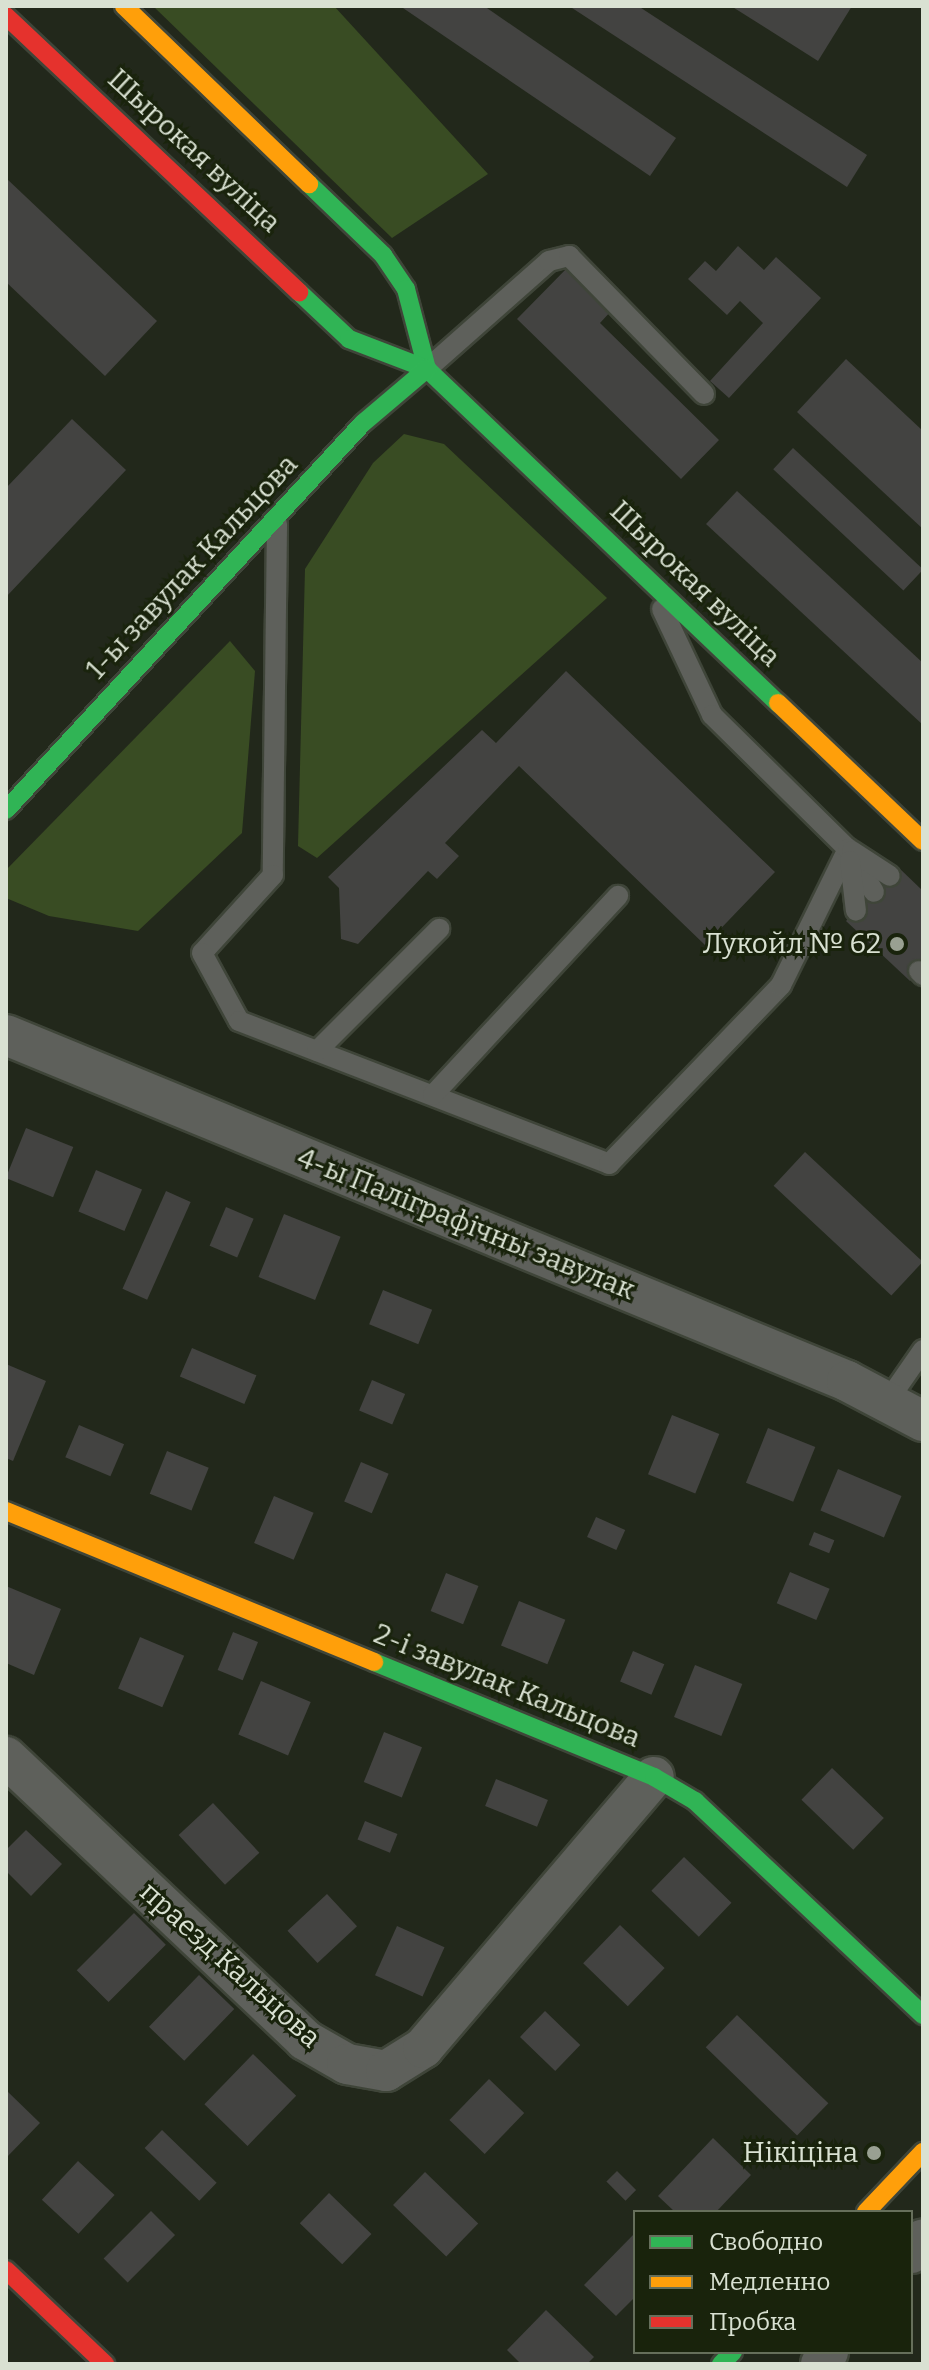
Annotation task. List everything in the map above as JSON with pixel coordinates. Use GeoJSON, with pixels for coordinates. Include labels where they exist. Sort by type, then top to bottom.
{"type":"FeatureCollection","features":[{"type":"Feature","properties":{"kind":"main road","name":"Шырокая вуліца"},"geometry":{"type":"LineString","coordinates":[[124,6],[383,255],[406,289],[427,369]]}},
{"type":"Feature","properties":{"kind":"main road","name":"Шырокая вуліца"},"geometry":{"type":"LineString","coordinates":[[6,16],[349,339],[427,369],[923,841]]}},
{"type":"Feature","properties":{"kind":"main road","name":"1-ы завулак Кальцова"},"geometry":{"type":"LineString","coordinates":[[6,810],[363,423],[427,369]]}},
{"type":"Feature","properties":{"kind":"main road","name":"2-і завулак Кальцова"},"geometry":{"type":"LineString","coordinates":[[6,1511],[654,1777],[695,1801],[923,2015]]}},
{"type":"Feature","properties":{"kind":"main road"},"geometry":{"type":"LineString","coordinates":[[868,2210],[923,2152]]}},
{"type":"Feature","properties":{"kind":"main road"},"geometry":{"type":"LineString","coordinates":[[14,2276],[105,2364]]}},
{"type":"Feature","properties":{"kind":"street","name":"4-ы Паліграфічны завулак"},"geometry":{"type":"LineString","coordinates":[[6,1035],[889,1399],[923,1421]]}},
{"type":"Feature","properties":{"kind":"street","name":"праезд Кальцова"},"geometry":{"type":"LineString","coordinates":[[6,1757],[305,2040],[347,2064],[386,2071],[423,2048],[654,1777]]}},
{"type":"Feature","properties":{"kind":"lane"},"geometry":{"type":"LineString","coordinates":[[427,369],[549,261],[569,256],[704,394]]}},
{"type":"Feature","properties":{"kind":"lane"},"geometry":{"type":"LineString","coordinates":[[277,516],[273,875],[202,953],[239,1021],[609,1164],[781,985],[848,849]]}},
{"type":"Feature","properties":{"kind":"lane"},"geometry":{"type":"LineString","coordinates":[[647,577],[712,715],[848,849],[890,876]]}},
{"type":"Feature","properties":{"kind":"lane"},"geometry":{"type":"LineString","coordinates":[[848,849],[874,892]]}},
{"type":"Feature","properties":{"kind":"lane"},"geometry":{"type":"LineString","coordinates":[[848,849],[856,911]]}},
{"type":"Feature","properties":{"kind":"lane"},"geometry":{"type":"LineString","coordinates":[[433,1095],[618,896]]}},
{"type":"Feature","properties":{"kind":"lane"},"geometry":{"type":"LineString","coordinates":[[317,1051],[439,929]]}},
{"type":"Feature","properties":{"kind":"lane"},"geometry":{"type":"LineString","coordinates":[[889,1399],[923,1350]]}},
{"type":"Feature","properties":{"kind":"lane"},"geometry":{"type":"LineString","coordinates":[[6,2301],[14,2276]]}},
{"type":"Feature","properties":{"kind":"green space"},"geometry":{"type":"Polygon","coordinates":[[[153,6],[334,6],[488,174],[392,238],[153,6]]]}},
{"type":"Feature","properties":{"kind":"green space"},"geometry":{"type":"Polygon","coordinates":[[[404,434],[444,444],[607,598],[317,858],[298,846],[305,569],[373,463],[404,434]]]}},
{"type":"Feature","properties":{"kind":"green space"},"geometry":{"type":"Polygon","coordinates":[[[230,641],[255,671],[242,833],[138,931],[49,916],[6,898],[6,870],[230,641]]]}},
{"type":"Feature","properties":{"kind":"building"},"geometry":{"type":"Polygon","coordinates":[[[400,6],[484,6],[676,138],[650,176],[400,6]]]}},
{"type":"Feature","properties":{"kind":"building"},"geometry":{"type":"Polygon","coordinates":[[[569,6],[638,6],[867,155],[847,187],[569,6]]]}},
{"type":"Feature","properties":{"kind":"building"},"geometry":{"type":"Polygon","coordinates":[[[731,6],[852,6],[818,61],[731,6]]]}},
{"type":"Feature","properties":{"kind":"building"},"geometry":{"type":"Polygon","coordinates":[[[6,178],[157,321],[105,376],[6,282],[6,178]]]}},
{"type":"Feature","properties":{"kind":"building"},"geometry":{"type":"Polygon","coordinates":[[[738,246],[764,270],[776,257],[821,298],[729,398],[710,381],[763,323],[740,301],[727,315],[688,279],[705,261],[716,271],[738,246]]]}},
{"type":"Feature","properties":{"kind":"building"},"geometry":{"type":"Polygon","coordinates":[[[568,267],[612,310],[600,323],[719,440],[681,479],[517,319],[568,267]]]}},
{"type":"Feature","properties":{"kind":"building"},"geometry":{"type":"Polygon","coordinates":[[[846,359],[923,431],[923,529],[797,412],[846,359]]]}},
{"type":"Feature","properties":{"kind":"building"},"geometry":{"type":"Polygon","coordinates":[[[72,419],[126,470],[6,597],[6,488],[72,419]]]}},
{"type":"Feature","properties":{"kind":"building"},"geometry":{"type":"Polygon","coordinates":[[[793,448],[923,569],[903,591],[773,469],[793,448]]]}},
{"type":"Feature","properties":{"kind":"building"},"geometry":{"type":"Polygon","coordinates":[[[737,491],[923,663],[923,725],[706,524],[737,491]]]}},
{"type":"Feature","properties":{"kind":"building"},"geometry":{"type":"Polygon","coordinates":[[[566,671],[775,872],[705,945],[519,766],[445,843],[459,856],[437,879],[428,871],[358,944],[341,939],[339,888],[328,877],[482,730],[496,743],[566,671]]]}},
{"type":"Feature","properties":{"kind":"building","name":"Лукойл № 62"},"geometry":{"type":"Polygon","coordinates":[[[898,867],[923,891],[923,967],[910,981],[846,921],[898,867]]]}},
{"type":"Feature","properties":{"kind":"building"},"geometry":{"type":"Polygon","coordinates":[[[26,1128],[73,1147],[53,1197],[6,1178],[26,1128]]]}},
{"type":"Feature","properties":{"kind":"building"},"geometry":{"type":"Polygon","coordinates":[[[805,1152],[923,1262],[891,1295],[774,1186],[805,1152]]]}},
{"type":"Feature","properties":{"kind":"building"},"geometry":{"type":"Polygon","coordinates":[[[96,1170],[142,1190],[124,1231],[78,1211],[96,1170]]]}},
{"type":"Feature","properties":{"kind":"building"},"geometry":{"type":"Polygon","coordinates":[[[166,1191],[191,1202],[147,1300],[122,1289],[166,1191]]]}},
{"type":"Feature","properties":{"kind":"building"},"geometry":{"type":"Polygon","coordinates":[[[226,1207],[254,1219],[237,1257],[210,1246],[226,1207]]]}},
{"type":"Feature","properties":{"kind":"building"},"geometry":{"type":"Polygon","coordinates":[[[284,1214],[341,1237],[315,1300],[259,1277],[284,1214]]]}},
{"type":"Feature","properties":{"kind":"building"},"geometry":{"type":"Polygon","coordinates":[[[383,1290],[432,1310],[418,1344],[369,1324],[383,1290]]]}},
{"type":"Feature","properties":{"kind":"building"},"geometry":{"type":"Polygon","coordinates":[[[192,1348],[256,1375],[244,1404],[180,1377],[192,1348]]]}},
{"type":"Feature","properties":{"kind":"building"},"geometry":{"type":"Polygon","coordinates":[[[6,1364],[46,1381],[13,1461],[6,1458],[6,1364]]]}},
{"type":"Feature","properties":{"kind":"building"},"geometry":{"type":"Polygon","coordinates":[[[372,1380],[405,1394],[392,1424],[359,1410],[372,1380]]]}},
{"type":"Feature","properties":{"kind":"building"},"geometry":{"type":"Polygon","coordinates":[[[672,1415],[719,1434],[695,1493],[648,1474],[672,1415]]]}},
{"type":"Feature","properties":{"kind":"building"},"geometry":{"type":"Polygon","coordinates":[[[79,1425],[124,1444],[110,1476],[65,1457],[79,1425]]]}},
{"type":"Feature","properties":{"kind":"building"},"geometry":{"type":"Polygon","coordinates":[[[768,1428],[815,1447],[793,1502],[746,1483],[768,1428]]]}},
{"type":"Feature","properties":{"kind":"building"},"geometry":{"type":"Polygon","coordinates":[[[167,1451],[209,1468],[191,1511],[150,1494],[167,1451]]]}},
{"type":"Feature","properties":{"kind":"building"},"geometry":{"type":"Polygon","coordinates":[[[361,1462],[389,1474],[372,1513],[344,1502],[361,1462]]]}},
{"type":"Feature","properties":{"kind":"building"},"geometry":{"type":"Polygon","coordinates":[[[838,1469],[902,1496],[884,1537],[820,1510],[838,1469]]]}},
{"type":"Feature","properties":{"kind":"building"},"geometry":{"type":"Polygon","coordinates":[[[274,1496],[314,1513],[294,1560],[254,1543],[274,1496]]]}},
{"type":"Feature","properties":{"kind":"building"},"geometry":{"type":"Polygon","coordinates":[[[596,1517],[625,1530],[616,1550],[587,1537],[596,1517]]]}},
{"type":"Feature","properties":{"kind":"building"},"geometry":{"type":"Polygon","coordinates":[[[814,1532],[834,1540],[829,1553],[809,1545],[814,1532]]]}},
{"type":"Feature","properties":{"kind":"building"},"geometry":{"type":"Polygon","coordinates":[[[790,1572],[830,1589],[816,1620],[777,1603],[790,1572]]]}},
{"type":"Feature","properties":{"kind":"building"},"geometry":{"type":"Polygon","coordinates":[[[446,1573],[478,1586],[463,1624],[431,1611],[446,1573]]]}},
{"type":"Feature","properties":{"kind":"building"},"geometry":{"type":"Polygon","coordinates":[[[6,1586],[61,1609],[34,1675],[6,1663],[6,1586]]]}},
{"type":"Feature","properties":{"kind":"building"},"geometry":{"type":"Polygon","coordinates":[[[519,1601],[565,1620],[547,1664],[501,1646],[519,1601]]]}},
{"type":"Feature","properties":{"kind":"building"},"geometry":{"type":"Polygon","coordinates":[[[233,1632],[258,1642],[243,1680],[218,1670],[233,1632]]]}},
{"type":"Feature","properties":{"kind":"building"},"geometry":{"type":"Polygon","coordinates":[[[140,1637],[184,1656],[162,1707],[118,1689],[140,1637]]]}},
{"type":"Feature","properties":{"kind":"building"},"geometry":{"type":"Polygon","coordinates":[[[633,1651],[664,1664],[651,1695],[620,1681],[633,1651]]]}},
{"type":"Feature","properties":{"kind":"building"},"geometry":{"type":"Polygon","coordinates":[[[695,1665],[742,1684],[721,1736],[674,1717],[695,1665]]]}},
{"type":"Feature","properties":{"kind":"building"},"geometry":{"type":"Polygon","coordinates":[[[261,1681],[311,1702],[288,1755],[238,1734],[261,1681]]]}},
{"type":"Feature","properties":{"kind":"building"},"geometry":{"type":"Polygon","coordinates":[[[384,1732],[422,1747],[402,1797],[364,1782],[384,1732]]]}},
{"type":"Feature","properties":{"kind":"building"},"geometry":{"type":"Polygon","coordinates":[[[832,1768],[884,1818],[853,1850],[801,1800],[832,1768]]]}},
{"type":"Feature","properties":{"kind":"building"},"geometry":{"type":"Polygon","coordinates":[[[496,1779],[548,1800],[537,1827],[485,1806],[496,1779]]]}},
{"type":"Feature","properties":{"kind":"building"},"geometry":{"type":"Polygon","coordinates":[[[213,1803],[259,1853],[225,1885],[179,1835],[213,1803]]]}},
{"type":"Feature","properties":{"kind":"building"},"geometry":{"type":"Polygon","coordinates":[[[365,1821],[397,1834],[390,1853],[358,1840],[365,1821]]]}},
{"type":"Feature","properties":{"kind":"building"},"geometry":{"type":"Polygon","coordinates":[[[26,1830],[62,1864],[31,1896],[6,1871],[6,1850],[26,1830]]]}},
{"type":"Feature","properties":{"kind":"building"},"geometry":{"type":"Polygon","coordinates":[[[684,1857],[731,1903],[699,1937],[651,1891],[684,1857]]]}},
{"type":"Feature","properties":{"kind":"building"},"geometry":{"type":"Polygon","coordinates":[[[327,1894],[357,1926],[318,1963],[288,1931],[327,1894]]]}},
{"type":"Feature","properties":{"kind":"building"},"geometry":{"type":"Polygon","coordinates":[[[134,1913],[166,1945],[109,2002],[77,1970],[134,1913]]]}},
{"type":"Feature","properties":{"kind":"building"},"geometry":{"type":"Polygon","coordinates":[[[620,1925],[665,1968],[628,2006],[583,1963],[620,1925]]]}},
{"type":"Feature","properties":{"kind":"building"},"geometry":{"type":"Polygon","coordinates":[[[397,1926],[445,1947],[423,1996],[375,1975],[397,1926]]]}},
{"type":"Feature","properties":{"kind":"building"},"geometry":{"type":"Polygon","coordinates":[[[199,1975],[234,2009],[184,2061],[149,2027],[199,1975]]]}},
{"type":"Feature","properties":{"kind":"building"},"geometry":{"type":"Polygon","coordinates":[[[545,2011],[580,2045],[555,2071],[520,2037],[545,2011]]]}},
{"type":"Feature","properties":{"kind":"building"},"geometry":{"type":"Polygon","coordinates":[[[737,2015],[828,2103],[797,2136],[706,2047],[737,2015]]]}},
{"type":"Feature","properties":{"kind":"building"},"geometry":{"type":"Polygon","coordinates":[[[253,2054],[296,2096],[248,2146],[204,2104],[253,2054]]]}},
{"type":"Feature","properties":{"kind":"building"},"geometry":{"type":"Polygon","coordinates":[[[489,2079],[524,2113],[485,2154],[449,2120],[489,2079]]]}},
{"type":"Feature","properties":{"kind":"building"},"geometry":{"type":"Polygon","coordinates":[[[6,2090],[40,2123],[6,2158],[6,2090]]]}},
{"type":"Feature","properties":{"kind":"building"},"geometry":{"type":"Polygon","coordinates":[[[162,2130],[217,2183],[199,2201],[145,2148],[162,2130]]]}},
{"type":"Feature","properties":{"kind":"building"},"geometry":{"type":"Polygon","coordinates":[[[713,2138],[751,2175],[718,2210],[673,2210],[658,2196],[713,2138]]]}},
{"type":"Feature","properties":{"kind":"building"},"geometry":{"type":"Polygon","coordinates":[[[78,2161],[115,2195],[78,2234],[42,2200],[78,2161]]]}},
{"type":"Feature","properties":{"kind":"building"},"geometry":{"type":"Polygon","coordinates":[[[617,2171],[636,2190],[625,2201],[606,2182],[617,2171]]]}},
{"type":"Feature","properties":{"kind":"building"},"geometry":{"type":"Polygon","coordinates":[[[425,2172],[478,2223],[446,2256],[393,2205],[425,2172]]]}},
{"type":"Feature","properties":{"kind":"building"},"geometry":{"type":"Polygon","coordinates":[[[329,2193],[371,2234],[342,2264],[300,2223],[329,2193]]]}},
{"type":"Feature","properties":{"kind":"building"},"geometry":{"type":"Polygon","coordinates":[[[151,2211],[175,2235],[128,2282],[104,2258],[151,2211]]]}},
{"type":"Feature","properties":{"kind":"building"},"geometry":{"type":"Polygon","coordinates":[[[633,2235],[633,2299],[616,2316],[584,2285],[633,2235]]]}},
{"type":"Feature","properties":{"kind":"building"},"geometry":{"type":"Polygon","coordinates":[[[546,2310],[594,2357],[587,2364],[521,2364],[507,2350],[546,2310]]]}},
{"type":"Feature","properties":{"kind":"traffic: fast"},"geometry":{"type":"LineString","coordinates":[[309,184],[383,255],[406,289],[427,369]]}},
{"type":"Feature","properties":{"kind":"traffic: fast"},"geometry":{"type":"LineString","coordinates":[[299,292],[349,339],[427,369],[778,703]]}},
{"type":"Feature","properties":{"kind":"traffic: fast"},"geometry":{"type":"LineString","coordinates":[[6,810],[363,423],[427,369]]}},
{"type":"Feature","properties":{"kind":"traffic: fast"},"geometry":{"type":"LineString","coordinates":[[374,1662],[654,1777],[695,1801],[923,2015]]}},
{"type":"Feature","properties":{"kind":"traffic: fast"},"geometry":{"type":"LineString","coordinates":[[721,2364],[731,2354]]}},
{"type":"Feature","properties":{"kind":"traffic: slow"},"geometry":{"type":"LineString","coordinates":[[124,6],[309,184]]}},
{"type":"Feature","properties":{"kind":"traffic: slow"},"geometry":{"type":"LineString","coordinates":[[778,703],[923,841]]}},
{"type":"Feature","properties":{"kind":"traffic: slow"},"geometry":{"type":"LineString","coordinates":[[6,1511],[374,1662]]}},
{"type":"Feature","properties":{"kind":"traffic: slow"},"geometry":{"type":"LineString","coordinates":[[868,2210],[923,2152]]}},
{"type":"Feature","properties":{"kind":"traffic: jam"},"geometry":{"type":"LineString","coordinates":[[6,16],[299,292]]}},
{"type":"Feature","properties":{"kind":"traffic: jam"},"geometry":{"type":"LineString","coordinates":[[6,2270],[105,2364]]}},
{"type":"Feature","properties":{"kind":"place","name":"Лукойл № 62"},"geometry":{"type":"Point","coordinates":[897,944]}},
{"type":"Feature","properties":{"kind":"place","name":"Нікіціна"},"geometry":{"type":"Point","coordinates":[874,2153]}}]}
